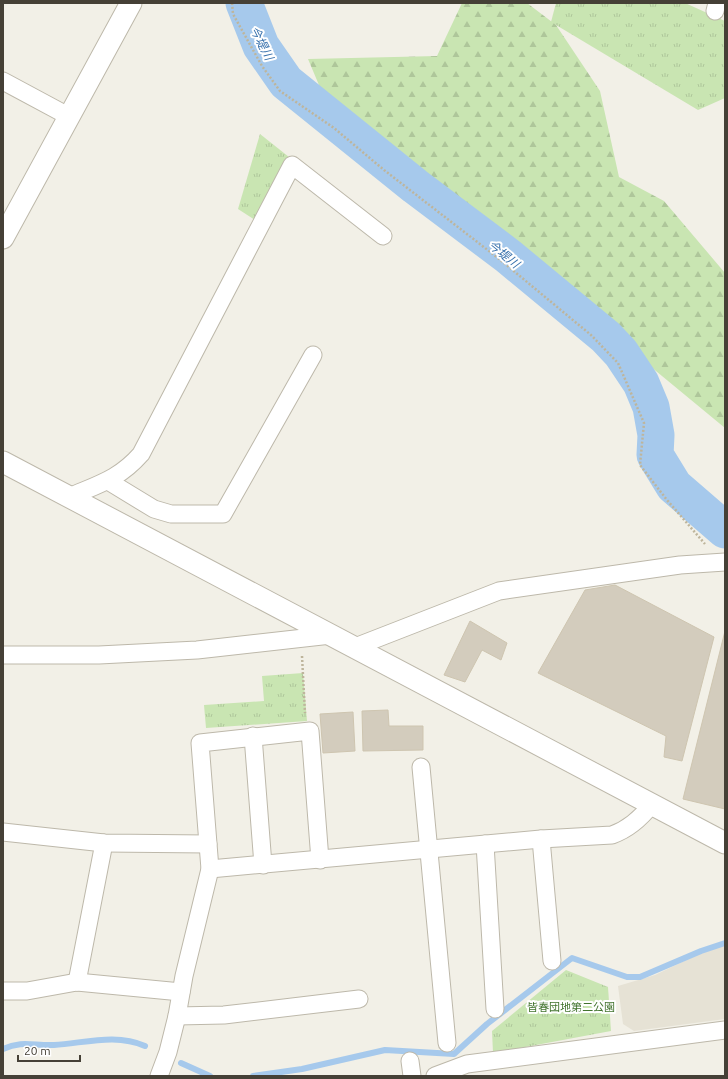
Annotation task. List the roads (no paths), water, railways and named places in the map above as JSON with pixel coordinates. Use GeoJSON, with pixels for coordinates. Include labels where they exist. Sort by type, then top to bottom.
{"type":"FeatureCollection","features":[{"type":"Feature","properties":{"kind":"street"},"geometry":{"type":"LineString","coordinates":[[3,238],[131,3]]}},
{"type":"Feature","properties":{"kind":"street"},"geometry":{"type":"LineString","coordinates":[[3,81],[70,117]]}},
{"type":"Feature","properties":{"kind":"street"},"geometry":{"type":"LineString","coordinates":[[69,497],[108,481],[128,468],[141,454],[292,165],[383,236]]}},
{"type":"Feature","properties":{"kind":"street"},"geometry":{"type":"LineString","coordinates":[[108,481],[154,509],[171,514],[223,514],[313,355]]}},
{"type":"Feature","properties":{"kind":"street"},"geometry":{"type":"LineString","coordinates":[[3,462],[725,843]]}},
{"type":"Feature","properties":{"kind":"street"},"geometry":{"type":"LineString","coordinates":[[354,648],[499,591],[680,565],[723,562]]}},
{"type":"Feature","properties":{"kind":"street"},"geometry":{"type":"LineString","coordinates":[[3,655],[99,655],[182,651],[331,635]]}},
{"type":"Feature","properties":{"kind":"street"},"geometry":{"type":"LineString","coordinates":[[159,1076],[168,1052],[177,1016],[181,992],[210,869],[200,743],[253,736],[310,731],[320,860]]}},
{"type":"Feature","properties":{"kind":"street"},"geometry":{"type":"LineString","coordinates":[[253,736],[264,865]]}},
{"type":"Feature","properties":{"kind":"street"},"geometry":{"type":"LineString","coordinates":[[421,767],[447,1043]]}},
{"type":"Feature","properties":{"kind":"street"},"geometry":{"type":"LineString","coordinates":[[210,869],[541,839],[612,835],[622,831],[642,817],[652,804]]}},
{"type":"Feature","properties":{"kind":"street"},"geometry":{"type":"LineString","coordinates":[[3,832],[104,843],[208,844]]}},
{"type":"Feature","properties":{"kind":"street"},"geometry":{"type":"LineString","coordinates":[[541,839],[552,961]]}},
{"type":"Feature","properties":{"kind":"street"},"geometry":{"type":"LineString","coordinates":[[77,982],[104,843]]}},
{"type":"Feature","properties":{"kind":"street"},"geometry":{"type":"LineString","coordinates":[[485,844],[495,1009]]}},
{"type":"Feature","properties":{"kind":"street"},"geometry":{"type":"LineString","coordinates":[[3,991],[27,991],[77,982],[181,992]]}},
{"type":"Feature","properties":{"kind":"street"},"geometry":{"type":"LineString","coordinates":[[177,1016],[224,1015],[359,999]]}},
{"type":"Feature","properties":{"kind":"street"},"geometry":{"type":"LineString","coordinates":[[435,1076],[467,1064],[725,1030]]}},
{"type":"Feature","properties":{"kind":"waterway","name":"今堤川"},"geometry":{"type":"LineString","coordinates":[[244,3],[261,46],[286,82],[415,186],[508,256],[606,337],[621,353],[641,383],[651,407],[656,435],[655,455],[674,486],[725,530]]}},
{"type":"Feature","properties":{"kind":"waterway"},"geometry":{"type":"LineString","coordinates":[[253,1076],[302,1069],[385,1050],[454,1054],[487,1024],[572,958],[627,977],[640,977],[701,951],[725,943]]}},
{"type":"Feature","properties":{"kind":"waterway"},"geometry":{"type":"LineString","coordinates":[[3,1049],[22,1044],[54,1045],[112,1039],[134,1042],[145,1046]]}},
{"type":"Feature","properties":{"kind":"waterway"},"geometry":{"type":"LineString","coordinates":[[181,1063],[210,1076]]}},
{"type":"Feature","properties":{"kind":"park label","name":"皆春団地第二公園"},"geometry":{"type":"Point","coordinates":[571,1007]}}]}
